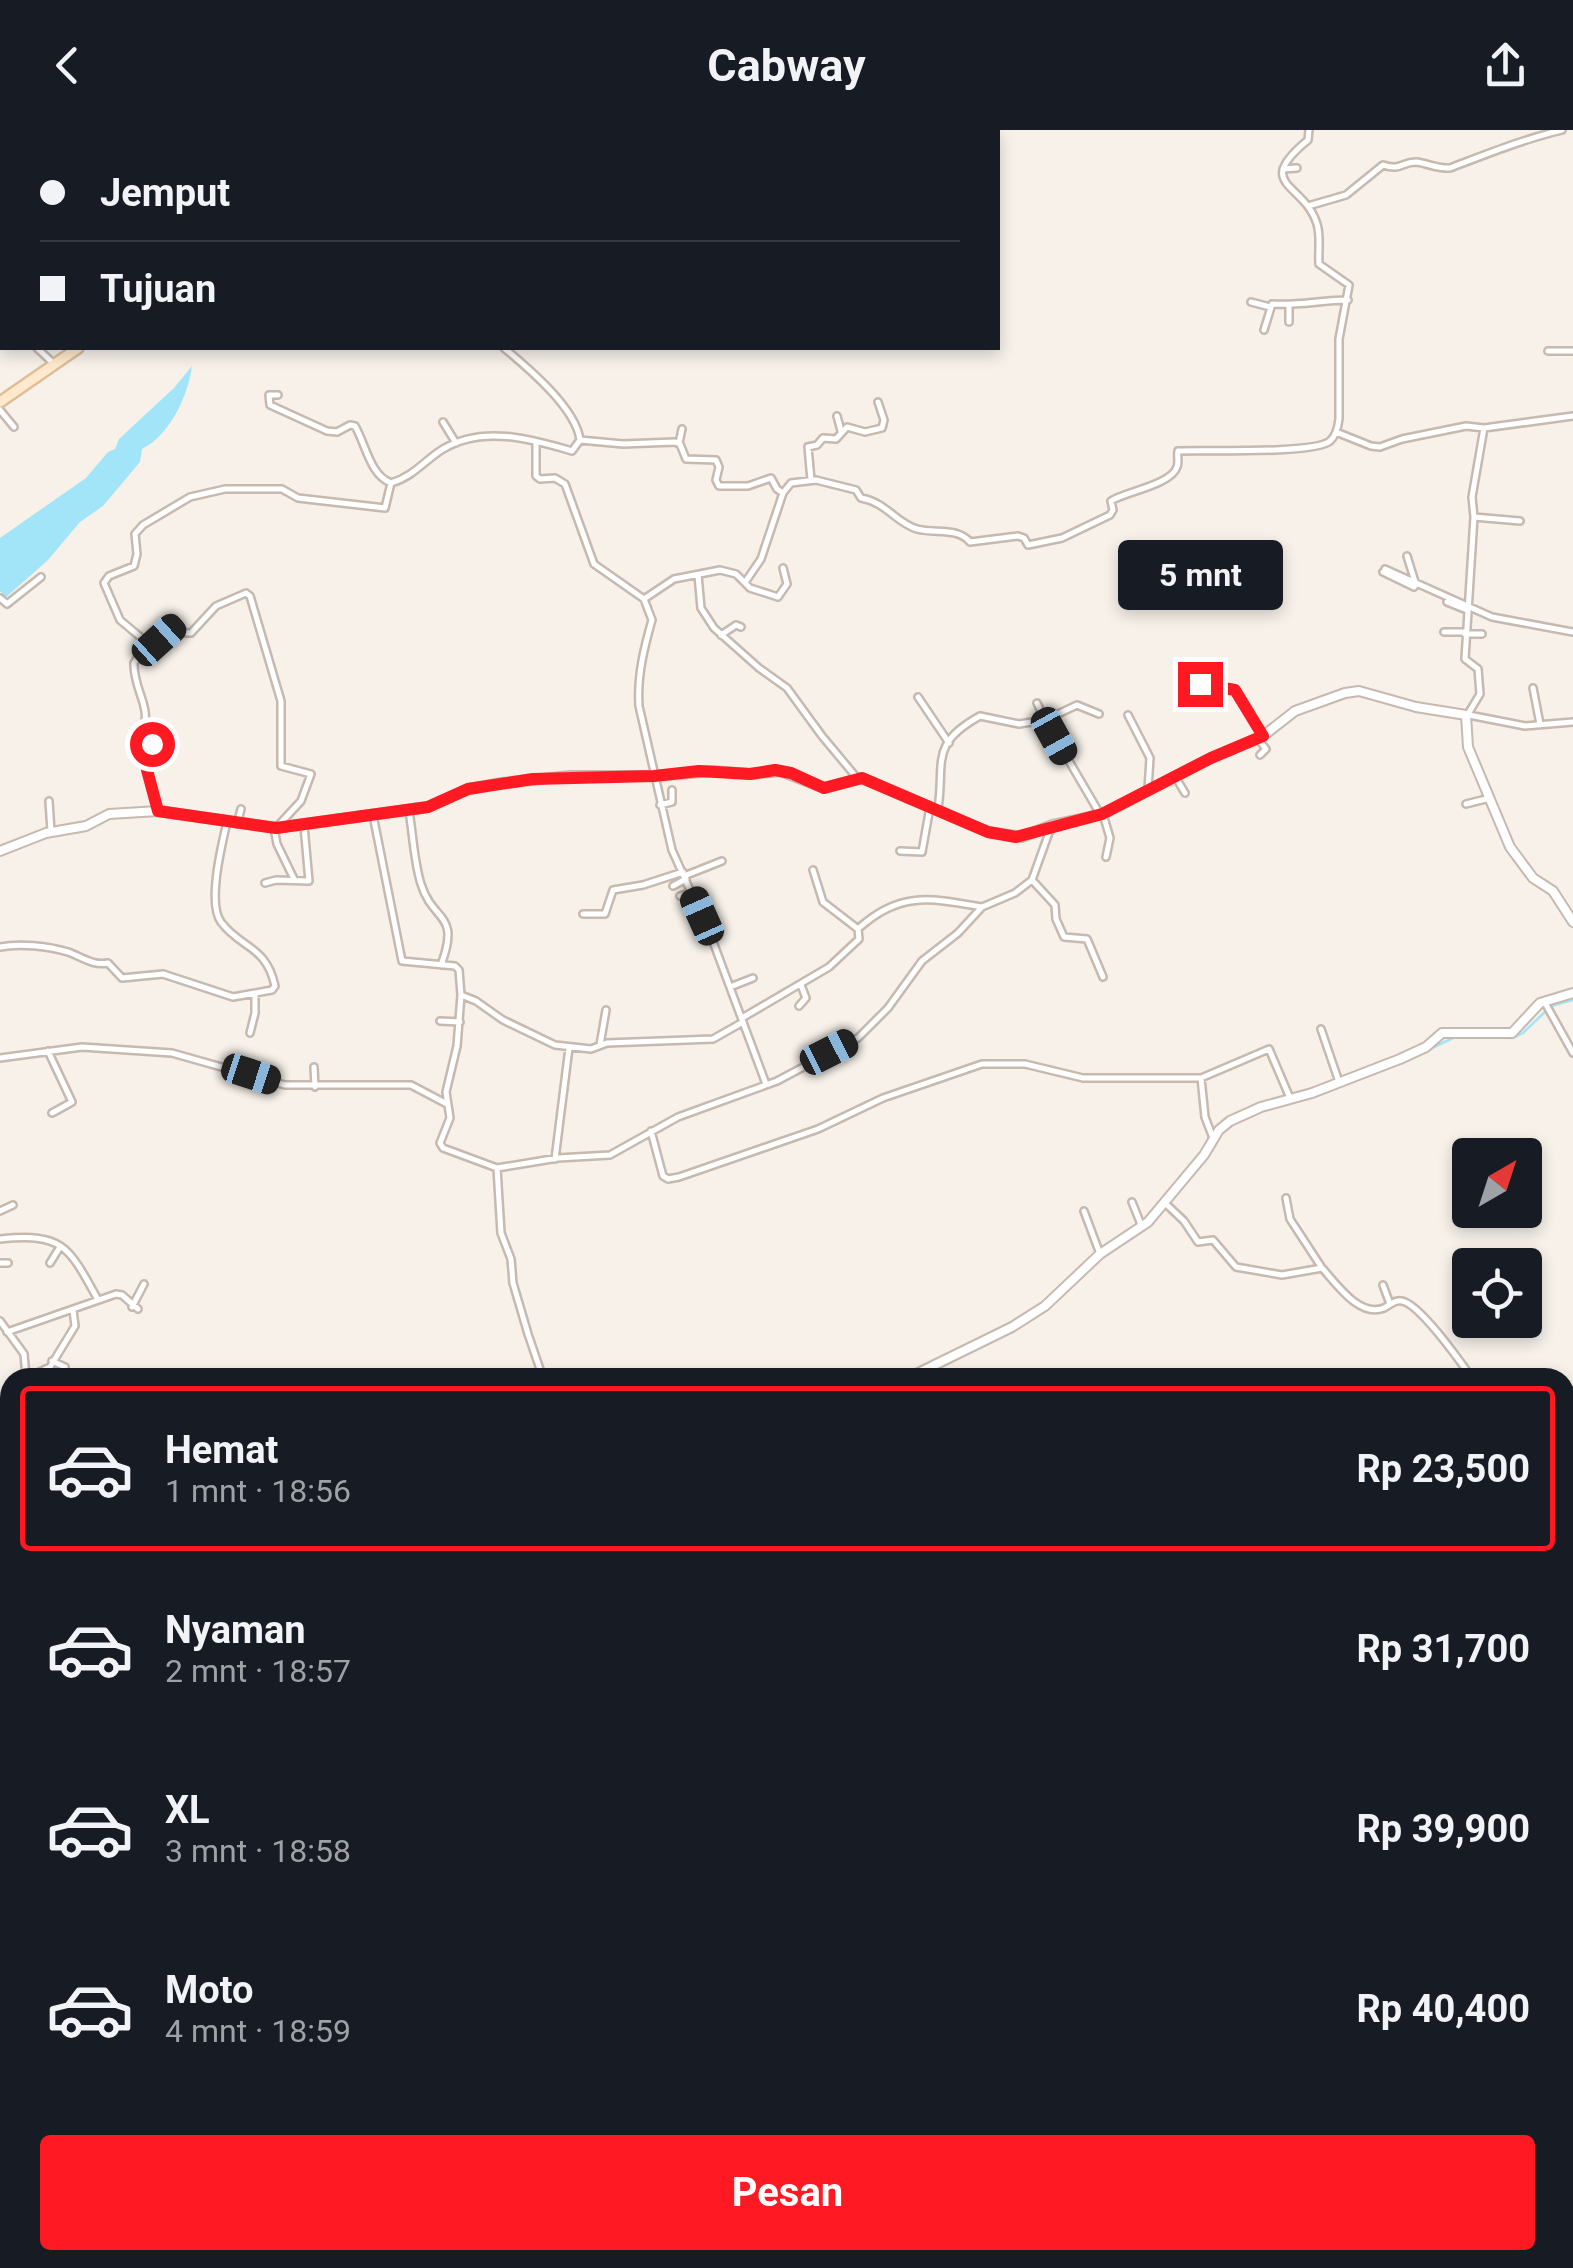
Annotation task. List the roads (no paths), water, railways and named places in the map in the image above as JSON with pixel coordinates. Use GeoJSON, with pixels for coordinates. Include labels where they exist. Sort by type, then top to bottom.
{"type":"FeatureCollection","features":[{"type":"Feature","properties":{"kind":"main road"},"geometry":{"type":"LineString","coordinates":[[0,402],[75,350]]}},
{"type":"Feature","properties":{"kind":"street"},"geometry":{"type":"LineString","coordinates":[[746,582],[761,559],[788,484],[811,480],[856,490],[860,498],[876,502],[904,525],[961,533],[970,542],[1018,536],[1027,545],[1034,545],[1062,538],[1110,515],[1112,499],[1143,490],[1174,472],[1178,451],[1307,448],[1330,442],[1339,419],[1338,338],[1349,286],[1319,263],[1317,223],[1308,206],[1290,188],[1283,169],[1285,160],[1308,140],[1309,130]]}},
{"type":"Feature","properties":{"kind":"street"},"geometry":{"type":"LineString","coordinates":[[1308,206],[1346,195],[1383,165],[1396,170],[1417,162],[1450,168],[1525,143],[1536,135],[1562,130]]}},
{"type":"Feature","properties":{"kind":"street"},"geometry":{"type":"LineString","coordinates":[[1283,169],[1297,168]]}},
{"type":"Feature","properties":{"kind":"street"},"geometry":{"type":"LineString","coordinates":[[1264,330],[1272,304],[1348,300]]}},
{"type":"Feature","properties":{"kind":"street"},"geometry":{"type":"LineString","coordinates":[[1251,302],[1270,307]]}},
{"type":"Feature","properties":{"kind":"street"},"geometry":{"type":"LineString","coordinates":[[1289,305],[1289,322]]}},
{"type":"Feature","properties":{"kind":"street"},"geometry":{"type":"LineString","coordinates":[[39,350],[54,364]]}},
{"type":"Feature","properties":{"kind":"street"},"geometry":{"type":"LineString","coordinates":[[278,395],[270,395],[270,405],[328,431],[335,433],[354,426],[382,480],[392,483],[442,450],[482,436],[510,436],[572,451],[580,440],[578,430],[558,401],[506,350]]}},
{"type":"Feature","properties":{"kind":"street"},"geometry":{"type":"LineString","coordinates":[[1548,351],[1573,351]]}},
{"type":"Feature","properties":{"kind":"street"},"geometry":{"type":"LineString","coordinates":[[841,430],[868,432],[884,426],[878,402]]}},
{"type":"Feature","properties":{"kind":"street"},"geometry":{"type":"LineString","coordinates":[[0,410],[14,428]]}},
{"type":"Feature","properties":{"kind":"street"},"geometry":{"type":"LineString","coordinates":[[811,480],[808,447],[818,445],[823,438],[837,438],[841,430],[838,416]]}},
{"type":"Feature","properties":{"kind":"street"},"geometry":{"type":"LineString","coordinates":[[1336,432],[1380,447],[1466,426],[1484,428],[1573,416]]}},
{"type":"Feature","properties":{"kind":"street"},"geometry":{"type":"LineString","coordinates":[[443,422],[456,443]]}},
{"type":"Feature","properties":{"kind":"street"},"geometry":{"type":"LineString","coordinates":[[1484,428],[1473,485],[1465,633],[1466,659],[1477,668],[1481,682],[1480,694],[1467,715],[1468,744],[1510,847],[1533,878],[1554,891],[1573,922]]}},
{"type":"Feature","properties":{"kind":"street"},"geometry":{"type":"LineString","coordinates":[[682,429],[679,443],[686,459],[716,460],[716,482],[720,486],[752,486],[772,478],[783,492]]}},
{"type":"Feature","properties":{"kind":"street"},"geometry":{"type":"LineString","coordinates":[[580,440],[679,443]]}},
{"type":"Feature","properties":{"kind":"street"},"geometry":{"type":"LineString","coordinates":[[536,442],[536,476],[557,478],[565,484],[594,564],[644,599],[652,620],[645,639],[639,706],[660,805],[672,850],[766,1084]]}},
{"type":"Feature","properties":{"kind":"street"},"geometry":{"type":"LineString","coordinates":[[146,650],[146,640],[120,620],[104,583],[109,576],[134,566],[136,532],[143,524],[198,494],[249,488],[282,489],[298,498],[386,508],[392,483]]}},
{"type":"Feature","properties":{"kind":"street"},"geometry":{"type":"LineString","coordinates":[[1474,517],[1520,521]]}},
{"type":"Feature","properties":{"kind":"street"},"geometry":{"type":"LineString","coordinates":[[1408,556],[1416,586]]}},
{"type":"Feature","properties":{"kind":"street"},"geometry":{"type":"LineString","coordinates":[[644,599],[669,581],[726,571],[740,576],[750,588],[778,597],[786,584],[782,568]]}},
{"type":"Feature","properties":{"kind":"street"},"geometry":{"type":"LineString","coordinates":[[1384,571],[1492,617],[1573,632]]}},
{"type":"Feature","properties":{"kind":"street"},"geometry":{"type":"LineString","coordinates":[[698,575],[700,608],[721,635],[788,688],[857,778],[1006,836],[1028,836],[1101,814],[1211,758],[1261,738],[1294,711],[1353,691],[1506,724],[1573,722]]}},
{"type":"Feature","properties":{"kind":"street"},"geometry":{"type":"LineString","coordinates":[[0,598],[7,604],[41,577]]}},
{"type":"Feature","properties":{"kind":"street"},"geometry":{"type":"LineString","coordinates":[[158,811],[147,770],[154,747],[137,739],[144,730],[147,710],[136,684],[134,664],[174,626],[189,634],[222,602],[241,594],[250,595],[280,702],[281,766],[311,774],[301,802],[275,828]]}},
{"type":"Feature","properties":{"kind":"street"},"geometry":{"type":"LineString","coordinates":[[721,635],[736,625],[741,627]]}},
{"type":"Feature","properties":{"kind":"street"},"geometry":{"type":"LineString","coordinates":[[1444,632],[1482,634]]}},
{"type":"Feature","properties":{"kind":"street"},"geometry":{"type":"LineString","coordinates":[[1181,690],[1185,693],[1200,684],[1235,690],[1266,749],[1260,754]]}},
{"type":"Feature","properties":{"kind":"street"},"geometry":{"type":"LineString","coordinates":[[1533,688],[1540,725]]}},
{"type":"Feature","properties":{"kind":"street"},"geometry":{"type":"LineString","coordinates":[[918,697],[949,742]]}},
{"type":"Feature","properties":{"kind":"street"},"geometry":{"type":"LineString","coordinates":[[1037,702],[1101,814],[1110,838],[1106,857]]}},
{"type":"Feature","properties":{"kind":"street"},"geometry":{"type":"LineString","coordinates":[[900,852],[922,852],[934,808],[939,756],[949,742],[980,716],[1020,724],[1045,720],[1077,704],[1099,714]]}},
{"type":"Feature","properties":{"kind":"street"},"geometry":{"type":"LineString","coordinates":[[1128,715],[1150,758],[1148,792]]}},
{"type":"Feature","properties":{"kind":"street"},"geometry":{"type":"LineString","coordinates":[[0,851],[51,831],[86,826],[109,814],[158,811],[275,828],[428,807],[468,789],[502,782],[571,776],[780,771],[824,788],[857,778]]}},
{"type":"Feature","properties":{"kind":"street"},"geometry":{"type":"LineString","coordinates":[[1176,778],[1185,793]]}},
{"type":"Feature","properties":{"kind":"street"},"geometry":{"type":"LineString","coordinates":[[1485,786],[1496,782]]}},
{"type":"Feature","properties":{"kind":"street"},"geometry":{"type":"LineString","coordinates":[[660,805],[672,802],[672,790]]}},
{"type":"Feature","properties":{"kind":"street"},"geometry":{"type":"LineString","coordinates":[[1466,804],[1490,798]]}},
{"type":"Feature","properties":{"kind":"street"},"geometry":{"type":"LineString","coordinates":[[49,801],[51,831]]}},
{"type":"Feature","properties":{"kind":"street"},"geometry":{"type":"LineString","coordinates":[[409,808],[421,884],[444,919],[450,936],[442,964]]}},
{"type":"Feature","properties":{"kind":"street"},"geometry":{"type":"LineString","coordinates":[[0,948],[12,945],[61,950],[99,964],[108,963],[123,978],[163,974],[226,996],[256,995],[274,989],[272,974],[261,955],[226,926],[217,912],[217,875],[240,809]]}},
{"type":"Feature","properties":{"kind":"street"},"geometry":{"type":"LineString","coordinates":[[374,814],[402,961],[458,968],[460,1022],[447,1104],[450,1118],[440,1138],[442,1147],[496,1168],[555,1158],[610,1156],[686,1114],[766,1084],[862,1035],[888,1008],[922,961],[958,933],[982,907],[1032,880],[1052,826]]}},
{"type":"Feature","properties":{"kind":"street"},"geometry":{"type":"LineString","coordinates":[[265,883],[310,880],[304,826]]}},
{"type":"Feature","properties":{"kind":"street"},"geometry":{"type":"LineString","coordinates":[[275,828],[294,879]]}},
{"type":"Feature","properties":{"kind":"street"},"geometry":{"type":"LineString","coordinates":[[582,914],[605,914],[614,889],[684,876],[722,861]]}},
{"type":"Feature","properties":{"kind":"street"},"geometry":{"type":"LineString","coordinates":[[460,995],[476,1001],[502,1020],[569,1048],[713,1039],[843,956],[859,939],[858,929],[823,902],[813,870]]}},
{"type":"Feature","properties":{"kind":"street"},"geometry":{"type":"LineString","coordinates":[[673,886],[684,876]]}},
{"type":"Feature","properties":{"kind":"street"},"geometry":{"type":"LineString","coordinates":[[1032,880],[1056,905],[1056,920],[1064,937],[1087,939],[1102,978]]}},
{"type":"Feature","properties":{"kind":"street"},"geometry":{"type":"LineString","coordinates":[[680,896],[692,892]]}},
{"type":"Feature","properties":{"kind":"street"},"geometry":{"type":"LineString","coordinates":[[858,929],[890,907],[912,898],[982,907]]}},
{"type":"Feature","properties":{"kind":"street"},"geometry":{"type":"LineString","coordinates":[[730,987],[754,978]]}},
{"type":"Feature","properties":{"kind":"street"},"geometry":{"type":"LineString","coordinates":[[798,1006],[806,1001],[800,984]]}},
{"type":"Feature","properties":{"kind":"street"},"geometry":{"type":"LineString","coordinates":[[928,1368],[1028,1318],[1100,1254],[1142,1227],[1213,1138],[1238,1116],[1339,1084],[1426,1047],[1442,1033],[1512,1034],[1545,1003],[1573,993]]}},
{"type":"Feature","properties":{"kind":"street"},"geometry":{"type":"LineString","coordinates":[[250,1032],[256,995]]}},
{"type":"Feature","properties":{"kind":"street"},"geometry":{"type":"LineString","coordinates":[[1545,1003],[1573,1054]]}},
{"type":"Feature","properties":{"kind":"street"},"geometry":{"type":"LineString","coordinates":[[600,1045],[606,1010]]}},
{"type":"Feature","properties":{"kind":"street"},"geometry":{"type":"LineString","coordinates":[[440,1021],[460,1022]]}},
{"type":"Feature","properties":{"kind":"street"},"geometry":{"type":"LineString","coordinates":[[1322,1028],[1339,1084]]}},
{"type":"Feature","properties":{"kind":"street"},"geometry":{"type":"LineString","coordinates":[[0,1058],[92,1047],[172,1053],[285,1085],[411,1084],[447,1104]]}},
{"type":"Feature","properties":{"kind":"street"},"geometry":{"type":"LineString","coordinates":[[555,1158],[569,1048]]}},
{"type":"Feature","properties":{"kind":"street"},"geometry":{"type":"LineString","coordinates":[[651,1131],[661,1171],[665,1177],[674,1178],[818,1129],[911,1088],[990,1063],[1024,1064],[1089,1078],[1201,1078],[1269,1049],[1290,1098]]}},
{"type":"Feature","properties":{"kind":"street"},"geometry":{"type":"LineString","coordinates":[[48,1051],[72,1102],[52,1113]]}},
{"type":"Feature","properties":{"kind":"street"},"geometry":{"type":"LineString","coordinates":[[314,1068],[315,1086]]}},
{"type":"Feature","properties":{"kind":"street"},"geometry":{"type":"LineString","coordinates":[[1201,1078],[1205,1117],[1213,1138]]}},
{"type":"Feature","properties":{"kind":"street"},"geometry":{"type":"LineString","coordinates":[[496,1168],[501,1233],[540,1368]]}},
{"type":"Feature","properties":{"kind":"street"},"geometry":{"type":"LineString","coordinates":[[1286,1198],[1291,1220],[1343,1293],[1377,1310],[1401,1300],[1408,1304],[1437,1332],[1464,1368]]}},
{"type":"Feature","properties":{"kind":"street"},"geometry":{"type":"LineString","coordinates":[[1132,1202],[1142,1227]]}},
{"type":"Feature","properties":{"kind":"street"},"geometry":{"type":"LineString","coordinates":[[1164,1203],[1184,1221],[1198,1242],[1213,1240],[1236,1268],[1282,1275],[1322,1268]]}},
{"type":"Feature","properties":{"kind":"street"},"geometry":{"type":"LineString","coordinates":[[0,1211],[13,1205]]}},
{"type":"Feature","properties":{"kind":"street"},"geometry":{"type":"LineString","coordinates":[[1084,1212],[1100,1254]]}},
{"type":"Feature","properties":{"kind":"street"},"geometry":{"type":"LineString","coordinates":[[0,1240],[42,1237],[60,1246],[75,1260],[98,1299]]}},
{"type":"Feature","properties":{"kind":"street"},"geometry":{"type":"LineString","coordinates":[[50,1263],[60,1246]]}},
{"type":"Feature","properties":{"kind":"street"},"geometry":{"type":"LineString","coordinates":[[0,1263],[8,1264]]}},
{"type":"Feature","properties":{"kind":"street"},"geometry":{"type":"LineString","coordinates":[[7,1332],[120,1294],[135,1308],[144,1284]]}},
{"type":"Feature","properties":{"kind":"street"},"geometry":{"type":"LineString","coordinates":[[1383,1285],[1390,1304]]}},
{"type":"Feature","properties":{"kind":"street"},"geometry":{"type":"LineString","coordinates":[[47,1368],[75,1326],[73,1310]]}},
{"type":"Feature","properties":{"kind":"street"},"geometry":{"type":"LineString","coordinates":[[0,1321],[24,1354],[25,1368]]}},
{"type":"Feature","properties":{"kind":"street"},"geometry":{"type":"LineString","coordinates":[[52,1361],[66,1367]]}},
{"type":"Feature","properties":{"kind":"water"},"geometry":{"type":"Polygon","coordinates":[[[192,366],[176,414],[161,434],[142,449],[140,462],[103,506],[80,522],[48,560],[5,598],[0,591],[0,538],[86,478],[192,366]]]}},
{"type":"Feature","properties":{"kind":"waterway"},"geometry":{"type":"LineString","coordinates":[[1468,1037],[1513,1038],[1551,1006],[1573,1000]]}},
{"type":"Feature","properties":{"kind":"waterway"},"geometry":{"type":"LineString","coordinates":[[1409,1059],[1455,1037]]}},
{"type":"Feature","properties":{"kind":"waterway"},"geometry":{"type":"LineString","coordinates":[[1316,1096],[1373,1073]]}}]}
